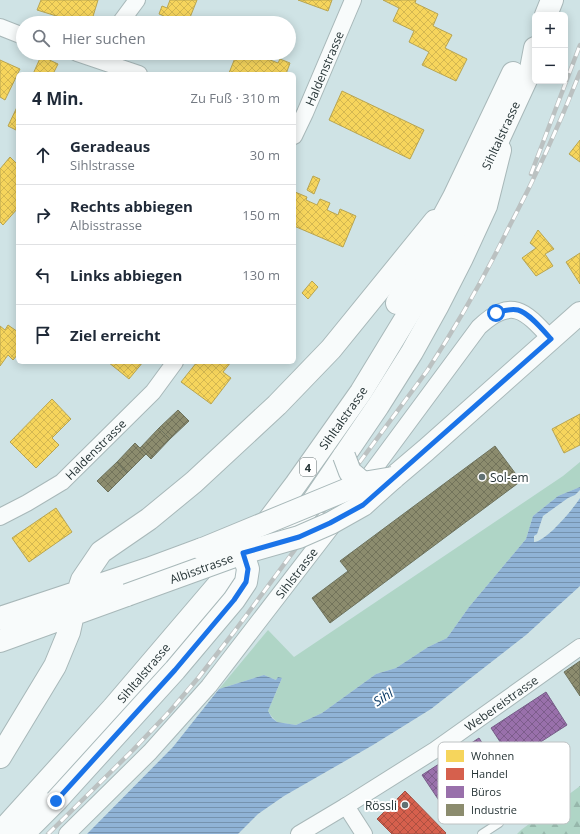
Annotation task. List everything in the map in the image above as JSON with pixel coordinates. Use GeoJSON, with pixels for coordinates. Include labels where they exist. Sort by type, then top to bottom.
{"type":"FeatureCollection","features":[{"type":"Feature","properties":{"kind":"main road"},"geometry":{"type":"LineString","coordinates":[[547,12],[552,0]]}},
{"type":"Feature","properties":{"kind":"main road","name":"Sihltalstrasse"},"geometry":{"type":"LineString","coordinates":[[0,811],[101,699],[219,561],[284,476],[348,384],[407,286],[454,197],[518,63],[532,45]]}},
{"type":"Feature","properties":{"kind":"main road","name":"Sihltalstrasse"},"geometry":{"type":"LineString","coordinates":[[0,833],[113,708],[235,565],[296,484],[361,392],[420,295],[468,205],[507,124],[531,70],[532,64]]}},
{"type":"Feature","properties":{"kind":"main road"},"geometry":{"type":"LineString","coordinates":[[274,543],[310,506],[408,358],[437,307],[486,206],[507,124]]}},
{"type":"Feature","properties":{"kind":"main road"},"geometry":{"type":"LineString","coordinates":[[0,757],[56,666],[69,632],[72,615],[82,580],[101,552],[148,519],[194,482],[277,405],[331,349],[358,318],[454,197]]}},
{"type":"Feature","properties":{"kind":"main road","name":"Albisstrasse"},"geometry":{"type":"LineString","coordinates":[[0,642],[243,553],[299,537],[356,509],[363,505],[551,339],[578,321]]}},
{"type":"Feature","properties":{"kind":"main road"},"geometry":{"type":"LineString","coordinates":[[344,456],[350,472],[363,483]]}},
{"type":"Feature","properties":{"kind":"main road","name":"Albisstrasse"},"geometry":{"type":"LineString","coordinates":[[0,618],[148,569],[202,549],[363,483],[393,478]]}},
{"type":"Feature","properties":{"kind":"main road"},"geometry":{"type":"LineString","coordinates":[[22,834],[56,801],[175,670],[234,600],[246,582],[248,569],[243,553],[202,549]]}},
{"type":"Feature","properties":{"kind":"street"},"geometry":{"type":"LineString","coordinates":[[125,16],[137,0]]}},
{"type":"Feature","properties":{"kind":"street","name":"Haldenstrasse"},"geometry":{"type":"LineString","coordinates":[[296,129],[305,113],[353,0]]}},
{"type":"Feature","properties":{"kind":"street"},"geometry":{"type":"LineString","coordinates":[[0,27],[16,33]]}},
{"type":"Feature","properties":{"kind":"street"},"geometry":{"type":"LineString","coordinates":[[110,60],[135,72]]}},
{"type":"Feature","properties":{"kind":"street","name":"Sihlstrasse"},"geometry":{"type":"LineString","coordinates":[[67,834],[150,752],[209,686],[320,544],[479,327],[496,313],[507,310],[517,310],[524,313],[551,339]]}},
{"type":"Feature","properties":{"kind":"street","name":"Haldenstrasse"},"geometry":{"type":"LineString","coordinates":[[0,517],[62,482],[153,392],[174,364]]}},
{"type":"Feature","properties":{"kind":"street","name":"Webereistrasse"},"geometry":{"type":"LineString","coordinates":[[446,742],[580,647]]}},
{"type":"Feature","properties":{"kind":"street","name":"Webereistrasse"},"geometry":{"type":"LineString","coordinates":[[299,834],[438,748]]}},
{"type":"Feature","properties":{"kind":"street"},"geometry":{"type":"LineString","coordinates":[[346,806],[364,834]]}},
{"type":"Feature","properties":{"kind":"lane"},"geometry":{"type":"LineString","coordinates":[[482,834],[497,824]]}},
{"type":"Feature","properties":{"kind":"green space"},"geometry":{"type":"Polygon","coordinates":[[[580,462],[580,487],[558,496],[533,516],[526,539],[469,607],[447,638],[428,647],[396,668],[376,674],[322,713],[296,725],[277,722],[268,711],[282,678],[276,680],[264,675],[219,689],[268,630],[294,657],[563,476],[580,462]]]}},
{"type":"Feature","properties":{"kind":"green space"},"geometry":{"type":"Polygon","coordinates":[[[580,786],[580,834],[517,834],[529,824],[570,824],[570,793],[580,786]]]}},
{"type":"Feature","properties":{"kind":"water","name":"Sihl"},"geometry":{"type":"Polygon","coordinates":[[[580,487],[580,490],[575,495],[568,498],[543,516],[537,534],[534,536],[534,542],[552,531],[580,498],[580,586],[526,635],[431,709],[373,745],[284,796],[258,814],[238,834],[87,834],[173,747],[219,689],[264,675],[276,680],[278,677],[282,678],[268,711],[272,718],[277,722],[296,725],[322,713],[376,674],[396,668],[428,647],[447,638],[469,607],[526,539],[533,516],[558,496],[580,487]]]}},
{"type":"Feature","properties":{"kind":"building: Wohnen"},"geometry":{"type":"Polygon","coordinates":[[[41,0],[98,0],[93,16],[56,16],[37,10],[41,0]]]}},
{"type":"Feature","properties":{"kind":"building: Wohnen"},"geometry":{"type":"Polygon","coordinates":[[[170,0],[197,0],[191,16],[164,16],[159,14],[162,6],[167,8],[170,0]]]}},
{"type":"Feature","properties":{"kind":"building: Wohnen"},"geometry":{"type":"Polygon","coordinates":[[[298,0],[332,0],[328,11],[298,0]]]}},
{"type":"Feature","properties":{"kind":"building: Wohnen"},"geometry":{"type":"Polygon","coordinates":[[[383,0],[416,0],[415,3],[438,14],[433,26],[452,35],[445,48],[467,59],[456,81],[422,65],[429,52],[409,42],[414,31],[393,21],[399,8],[383,0]]]}},
{"type":"Feature","properties":{"kind":"building: Wohnen"},"geometry":{"type":"Polygon","coordinates":[[[0,60],[20,69],[19,72],[16,72],[16,77],[5,100],[0,97],[0,60]]]}},
{"type":"Feature","properties":{"kind":"building: Wohnen"},"geometry":{"type":"Polygon","coordinates":[[[39,60],[50,60],[58,64],[54,72],[34,72],[39,60]]]}},
{"type":"Feature","properties":{"kind":"building: Wohnen"},"geometry":{"type":"Polygon","coordinates":[[[234,60],[270,60],[278,63],[280,60],[282,60],[290,63],[287,72],[229,72],[234,60]]]}},
{"type":"Feature","properties":{"kind":"building: Wohnen"},"geometry":{"type":"Polygon","coordinates":[[[342,91],[424,130],[410,159],[329,120],[342,91]]]}},
{"type":"Feature","properties":{"kind":"building: Wohnen"},"geometry":{"type":"Polygon","coordinates":[[[16,109],[16,130],[8,126],[16,109]]]}},
{"type":"Feature","properties":{"kind":"building: Wohnen"},"geometry":{"type":"Polygon","coordinates":[[[580,140],[580,162],[569,154],[580,140]]]}},
{"type":"Feature","properties":{"kind":"building: Wohnen"},"geometry":{"type":"Polygon","coordinates":[[[10,157],[16,163],[16,210],[3,225],[0,222],[0,169],[10,157]]]}},
{"type":"Feature","properties":{"kind":"building: Wohnen"},"geometry":{"type":"Polygon","coordinates":[[[313,176],[320,179],[314,194],[307,190],[313,176]]]}},
{"type":"Feature","properties":{"kind":"building: Wohnen"},"geometry":{"type":"Polygon","coordinates":[[[296,192],[307,197],[306,200],[317,205],[320,199],[330,203],[327,210],[338,215],[340,209],[356,216],[343,247],[296,227],[296,192]]]}},
{"type":"Feature","properties":{"kind":"building: Wohnen"},"geometry":{"type":"Polygon","coordinates":[[[538,230],[554,249],[545,254],[553,266],[536,276],[522,258],[536,248],[530,243],[538,230]]]}},
{"type":"Feature","properties":{"kind":"building: Wohnen"},"geometry":{"type":"Polygon","coordinates":[[[580,253],[580,284],[566,262],[580,253]]]}},
{"type":"Feature","properties":{"kind":"building: Wohnen"},"geometry":{"type":"Polygon","coordinates":[[[312,281],[318,287],[308,299],[302,293],[312,281]]]}},
{"type":"Feature","properties":{"kind":"building: Wohnen"},"geometry":{"type":"Polygon","coordinates":[[[8,325],[16,331],[16,356],[13,360],[8,355],[0,366],[0,326],[5,330],[8,325]]]}},
{"type":"Feature","properties":{"kind":"building: Wohnen"},"geometry":{"type":"Polygon","coordinates":[[[110,364],[141,364],[129,379],[110,364]]]}},
{"type":"Feature","properties":{"kind":"building: Wohnen"},"geometry":{"type":"Polygon","coordinates":[[[195,364],[229,364],[223,372],[231,378],[211,404],[181,382],[195,364]]]}},
{"type":"Feature","properties":{"kind":"building: Wohnen"},"geometry":{"type":"Polygon","coordinates":[[[52,399],[71,419],[52,438],[59,445],[36,468],[10,442],[52,399]]]}},
{"type":"Feature","properties":{"kind":"building: Wohnen"},"geometry":{"type":"Polygon","coordinates":[[[580,414],[580,445],[564,453],[552,429],[580,414]]]}},
{"type":"Feature","properties":{"kind":"building: Wohnen"},"geometry":{"type":"Polygon","coordinates":[[[56,508],[72,532],[29,562],[12,538],[56,508]]]}},
{"type":"Feature","properties":{"kind":"building: Handel","name":"Rössli"},"geometry":{"type":"Polygon","coordinates":[[[405,791],[446,833],[445,834],[392,834],[377,819],[405,791]]]}},
{"type":"Feature","properties":{"kind":"building: Büros"},"geometry":{"type":"Polygon","coordinates":[[[546,692],[567,725],[541,742],[500,742],[491,728],[546,692]]]}},
{"type":"Feature","properties":{"kind":"building: Büros"},"geometry":{"type":"Polygon","coordinates":[[[479,738],[482,742],[473,742],[479,738]]]}},
{"type":"Feature","properties":{"kind":"building: Büros"},"geometry":{"type":"Polygon","coordinates":[[[438,765],[438,799],[422,775],[438,765]]]}},
{"type":"Feature","properties":{"kind":"building: Industrie"},"geometry":{"type":"Polygon","coordinates":[[[178,410],[189,421],[170,439],[159,428],[178,410]]]}},
{"type":"Feature","properties":{"kind":"building: Industrie"},"geometry":{"type":"Polygon","coordinates":[[[159,428],[170,439],[151,459],[140,448],[159,428]]]}},
{"type":"Feature","properties":{"kind":"building: Industrie"},"geometry":{"type":"Polygon","coordinates":[[[135,443],[146,454],[127,473],[117,462],[135,443]]]}},
{"type":"Feature","properties":{"kind":"building: Industrie"},"geometry":{"type":"Polygon","coordinates":[[[495,446],[521,481],[330,623],[312,598],[348,571],[340,561],[495,446]]]}},
{"type":"Feature","properties":{"kind":"building: Industrie"},"geometry":{"type":"Polygon","coordinates":[[[117,462],[127,473],[108,492],[97,481],[117,462]]]}},
{"type":"Feature","properties":{"kind":"building: Industrie"},"geometry":{"type":"Polygon","coordinates":[[[580,661],[580,696],[564,672],[580,661]]]}},
{"type":"Feature","properties":{"kind":"railway"},"geometry":{"type":"LineString","coordinates":[[531,174],[580,45]]}},
{"type":"Feature","properties":{"kind":"railway"},"geometry":{"type":"LineString","coordinates":[[48,834],[133,750],[170,711],[199,677],[427,371],[470,301],[528,191],[564,112],[580,72]]}},
{"type":"Feature","properties":{"kind":"place","name":"Sol-em"},"geometry":{"type":"Point","coordinates":[482,477]}},
{"type":"Feature","properties":{"kind":"place","name":"Rössli"},"geometry":{"type":"Point","coordinates":[405,805]}},
{"type":"Feature","properties":{"kind":"route"},"geometry":{"type":"LineString","coordinates":[[56,801],[175,670],[234,600],[246,582],[248,569],[243,553],[299,537],[330,523],[363,505],[551,339],[524,313],[517,310],[507,310],[496,313]]}}]}
